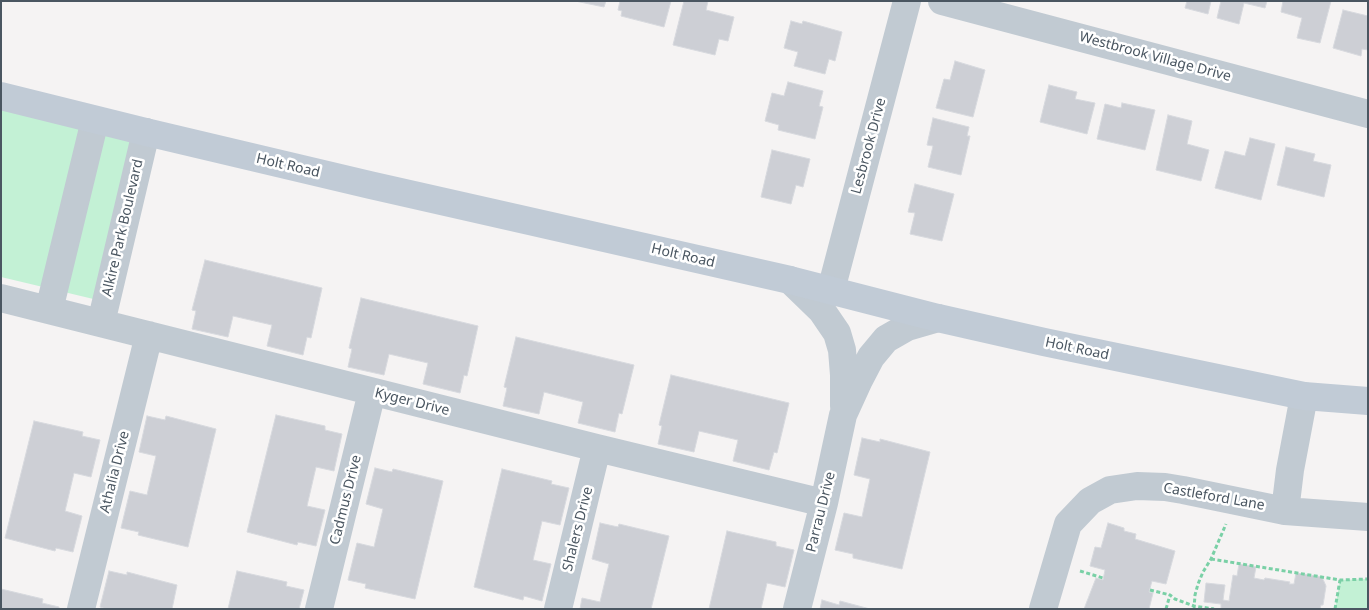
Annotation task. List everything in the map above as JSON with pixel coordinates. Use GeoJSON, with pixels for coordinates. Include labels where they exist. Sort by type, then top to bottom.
{"type":"FeatureCollection","features":[{"type":"Feature","properties":{"kind":"main road","name":"Holt Road"},"geometry":{"type":"LineString","coordinates":[[1,96],[380,187],[790,280],[938,318],[1044,342],[1304,396],[1368,401]]}},
{"type":"Feature","properties":{"kind":"street","name":"Lesbrook Drive"},"geometry":{"type":"LineString","coordinates":[[831,290],[907,1]]}},
{"type":"Feature","properties":{"kind":"street","name":"Westbrook Village Drive"},"geometry":{"type":"LineString","coordinates":[[942,1],[1368,114]]}},
{"type":"Feature","properties":{"kind":"street"},"geometry":{"type":"LineString","coordinates":[[49,310],[95,120]]}},
{"type":"Feature","properties":{"kind":"street","name":"Alkire Park Boulevard"},"geometry":{"type":"LineString","coordinates":[[101,323],[146,132]]}},
{"type":"Feature","properties":{"kind":"street","name":"Parrau Drive"},"geometry":{"type":"LineString","coordinates":[[790,280],[822,311],[837,333],[842,350],[844,416]]}},
{"type":"Feature","properties":{"kind":"street","name":"Kyger Drive"},"geometry":{"type":"LineString","coordinates":[[1,298],[372,392],[824,503]]}},
{"type":"Feature","properties":{"kind":"street","name":"Parrau Drive"},"geometry":{"type":"LineString","coordinates":[[797,609],[844,416],[871,357],[886,339],[907,327],[938,318]]}},
{"type":"Feature","properties":{"kind":"street","name":"Athalia Drive"},"geometry":{"type":"LineString","coordinates":[[81,609],[149,335]]}},
{"type":"Feature","properties":{"kind":"street","name":"Cadmus Drive"},"geometry":{"type":"LineString","coordinates":[[319,609],[372,392]]}},
{"type":"Feature","properties":{"kind":"street","name":"Castleford Lane"},"geometry":{"type":"LineString","coordinates":[[1043,609],[1068,524],[1090,500],[1110,490],[1138,486],[1165,487],[1285,511],[1304,396]]}},
{"type":"Feature","properties":{"kind":"street","name":"Shalers Drive"},"geometry":{"type":"LineString","coordinates":[[558,609],[597,448]]}},
{"type":"Feature","properties":{"kind":"street"},"geometry":{"type":"LineString","coordinates":[[1285,511],[1368,517]]}},
{"type":"Feature","properties":{"kind":"path"},"geometry":{"type":"LineString","coordinates":[[1194,607],[1194,595],[1198,584],[1211,559],[1236,500]]}},
{"type":"Feature","properties":{"kind":"path"},"geometry":{"type":"LineString","coordinates":[[1211,559],[1340,580],[1368,579]]}},
{"type":"Feature","properties":{"kind":"path"},"geometry":{"type":"LineString","coordinates":[[1335,609],[1340,580]]}},
{"type":"Feature","properties":{"kind":"path"},"geometry":{"type":"LineString","coordinates":[[1150,590],[1170,595],[1174,599],[1194,607],[1214,609]]}},
{"type":"Feature","properties":{"kind":"path"},"geometry":{"type":"LineString","coordinates":[[1166,609],[1170,595]]}},
{"type":"Feature","properties":{"kind":"green space"},"geometry":{"type":"Polygon","coordinates":[[[1,96],[146,132],[106,302],[1,277],[1,96]]]}},
{"type":"Feature","properties":{"kind":"green space"},"geometry":{"type":"Polygon","coordinates":[[[1368,579],[1368,609],[1335,609],[1340,580],[1368,579]]]}},
{"type":"Feature","properties":{"kind":"building"},"geometry":{"type":"Polygon","coordinates":[[[575,1],[606,1],[604,7],[575,1]]]}},
{"type":"Feature","properties":{"kind":"building"},"geometry":{"type":"Polygon","coordinates":[[[620,1],[671,1],[664,27],[621,16],[622,11],[618,10],[620,1]]]}},
{"type":"Feature","properties":{"kind":"building"},"geometry":{"type":"Polygon","coordinates":[[[684,1],[708,1],[706,10],[734,17],[728,41],[719,39],[715,55],[673,45],[684,1]]]}},
{"type":"Feature","properties":{"kind":"building"},"geometry":{"type":"Polygon","coordinates":[[[1187,1],[1211,1],[1208,14],[1185,8],[1187,1]]]}},
{"type":"Feature","properties":{"kind":"building"},"geometry":{"type":"Polygon","coordinates":[[[1221,1],[1267,1],[1265,8],[1244,3],[1239,24],[1217,18],[1221,1]]]}},
{"type":"Feature","properties":{"kind":"building"},"geometry":{"type":"Polygon","coordinates":[[[1283,1],[1331,1],[1320,43],[1297,38],[1302,18],[1281,12],[1283,1]]]}},
{"type":"Feature","properties":{"kind":"building"},"geometry":{"type":"Polygon","coordinates":[[[1343,10],[1368,16],[1368,50],[1362,49],[1361,56],[1333,48],[1343,10]]]}},
{"type":"Feature","properties":{"kind":"building"},"geometry":{"type":"Polygon","coordinates":[[[791,21],[802,24],[803,21],[842,32],[835,61],[829,59],[825,74],[794,66],[798,52],[784,48],[791,21]]]}},
{"type":"Feature","properties":{"kind":"building"},"geometry":{"type":"Polygon","coordinates":[[[955,61],[985,70],[973,117],[936,108],[944,79],[950,80],[955,61]]]}},
{"type":"Feature","properties":{"kind":"building"},"geometry":{"type":"Polygon","coordinates":[[[788,82],[823,91],[819,106],[823,107],[815,139],[778,130],[779,125],[765,121],[772,93],[784,96],[788,82]]]}},
{"type":"Feature","properties":{"kind":"building"},"geometry":{"type":"Polygon","coordinates":[[[1049,85],[1077,92],[1075,99],[1095,103],[1087,134],[1040,122],[1049,85]]]}},
{"type":"Feature","properties":{"kind":"building"},"geometry":{"type":"Polygon","coordinates":[[[1122,103],[1155,110],[1145,150],[1097,139],[1105,104],[1121,108],[1122,103]]]}},
{"type":"Feature","properties":{"kind":"building"},"geometry":{"type":"Polygon","coordinates":[[[1168,115],[1192,121],[1187,144],[1209,150],[1201,181],[1156,170],[1168,115]]]}},
{"type":"Feature","properties":{"kind":"building"},"geometry":{"type":"Polygon","coordinates":[[[933,118],[969,127],[967,136],[970,136],[961,175],[928,167],[933,146],[927,145],[933,118]]]}},
{"type":"Feature","properties":{"kind":"building"},"geometry":{"type":"Polygon","coordinates":[[[1250,138],[1275,144],[1261,200],[1215,188],[1225,151],[1245,156],[1250,138]]]}},
{"type":"Feature","properties":{"kind":"building"},"geometry":{"type":"Polygon","coordinates":[[[1286,147],[1315,154],[1313,161],[1331,165],[1324,197],[1277,185],[1286,147]]]}},
{"type":"Feature","properties":{"kind":"building"},"geometry":{"type":"Polygon","coordinates":[[[772,150],[810,159],[803,187],[796,185],[791,204],[761,197],[772,150]]]}},
{"type":"Feature","properties":{"kind":"building"},"geometry":{"type":"Polygon","coordinates":[[[915,184],[954,194],[942,241],[910,234],[915,213],[908,212],[915,184]]]}},
{"type":"Feature","properties":{"kind":"building"},"geometry":{"type":"Polygon","coordinates":[[[205,260],[322,288],[311,338],[307,337],[303,355],[267,346],[272,325],[233,316],[228,337],[192,329],[196,311],[192,310],[205,260]]]}},
{"type":"Feature","properties":{"kind":"building"},"geometry":{"type":"Polygon","coordinates":[[[361,298],[478,326],[467,376],[464,375],[460,393],[423,384],[428,363],[389,354],[384,375],[348,367],[352,349],[349,348],[361,298]]]}},
{"type":"Feature","properties":{"kind":"building"},"geometry":{"type":"Polygon","coordinates":[[[516,337],[634,365],[622,414],[619,413],[615,432],[578,423],[583,402],[544,392],[539,414],[503,406],[507,388],[504,387],[516,337]]]}},
{"type":"Feature","properties":{"kind":"building"},"geometry":{"type":"Polygon","coordinates":[[[671,375],[789,403],[777,453],[774,452],[769,470],[733,461],[738,440],[699,431],[694,452],[658,444],[662,426],[659,425],[671,375]]]}},
{"type":"Feature","properties":{"kind":"building"},"geometry":{"type":"Polygon","coordinates":[[[276,415],[325,426],[325,430],[342,434],[334,471],[316,467],[307,506],[325,510],[316,546],[298,542],[297,545],[247,532],[276,415]]]}},
{"type":"Feature","properties":{"kind":"building"},"geometry":{"type":"Polygon","coordinates":[[[147,416],[165,420],[166,416],[216,429],[188,547],[138,535],[139,532],[121,528],[130,491],[147,495],[156,456],[139,452],[147,416]]]}},
{"type":"Feature","properties":{"kind":"building"},"geometry":{"type":"Polygon","coordinates":[[[34,421],[83,432],[82,436],[100,440],[91,477],[74,473],[65,511],[82,516],[73,552],[56,548],[55,551],[5,538],[34,421]]]}},
{"type":"Feature","properties":{"kind":"building"},"geometry":{"type":"Polygon","coordinates":[[[862,438],[880,442],[880,439],[930,452],[902,569],[853,558],[853,554],[835,550],[844,513],[862,517],[870,479],[854,475],[862,438]]]}},
{"type":"Feature","properties":{"kind":"building"},"geometry":{"type":"Polygon","coordinates":[[[375,468],[392,472],[393,469],[443,481],[415,599],[365,588],[366,584],[348,580],[357,543],[374,547],[383,509],[366,504],[375,468]]]}},
{"type":"Feature","properties":{"kind":"building"},"geometry":{"type":"Polygon","coordinates":[[[502,469],[552,481],[551,484],[569,488],[560,525],[542,521],[533,560],[551,564],[542,601],[524,596],[523,600],[474,587],[502,469]]]}},
{"type":"Feature","properties":{"kind":"building"},"geometry":{"type":"Polygon","coordinates":[[[600,523],[618,527],[619,524],[669,536],[651,609],[580,609],[582,598],[600,602],[609,564],[592,559],[600,523]]]}},
{"type":"Feature","properties":{"kind":"building"},"geometry":{"type":"Polygon","coordinates":[[[1108,523],[1124,528],[1124,531],[1136,534],[1135,539],[1175,551],[1166,584],[1152,581],[1149,592],[1153,593],[1149,609],[1084,609],[1096,578],[1103,580],[1105,570],[1090,566],[1095,547],[1101,548],[1108,523]]]}},
{"type":"Feature","properties":{"kind":"building"},"geometry":{"type":"Polygon","coordinates":[[[727,531],[776,542],[776,546],[794,550],[785,587],[767,583],[761,609],[709,609],[727,531]]]}},
{"type":"Feature","properties":{"kind":"building"},"geometry":{"type":"Polygon","coordinates":[[[1239,564],[1256,567],[1254,578],[1290,582],[1289,584],[1294,584],[1296,573],[1322,577],[1326,586],[1323,605],[1321,605],[1320,609],[1221,609],[1221,604],[1204,602],[1206,583],[1225,585],[1223,600],[1229,601],[1233,575],[1237,576],[1239,564]]]}},
{"type":"Feature","properties":{"kind":"building"},"geometry":{"type":"Polygon","coordinates":[[[109,571],[127,575],[127,572],[177,585],[172,609],[106,609],[100,607],[109,571]]]}},
{"type":"Feature","properties":{"kind":"building"},"geometry":{"type":"Polygon","coordinates":[[[237,571],[287,582],[286,586],[304,590],[299,609],[228,609],[237,571]]]}},
{"type":"Feature","properties":{"kind":"building"},"geometry":{"type":"Polygon","coordinates":[[[1,589],[43,599],[42,603],[59,607],[59,609],[1,609],[1,589]]]}},
{"type":"Feature","properties":{"kind":"building"},"geometry":{"type":"Polygon","coordinates":[[[822,600],[839,605],[840,601],[870,609],[820,609],[822,600]]]}}]}
